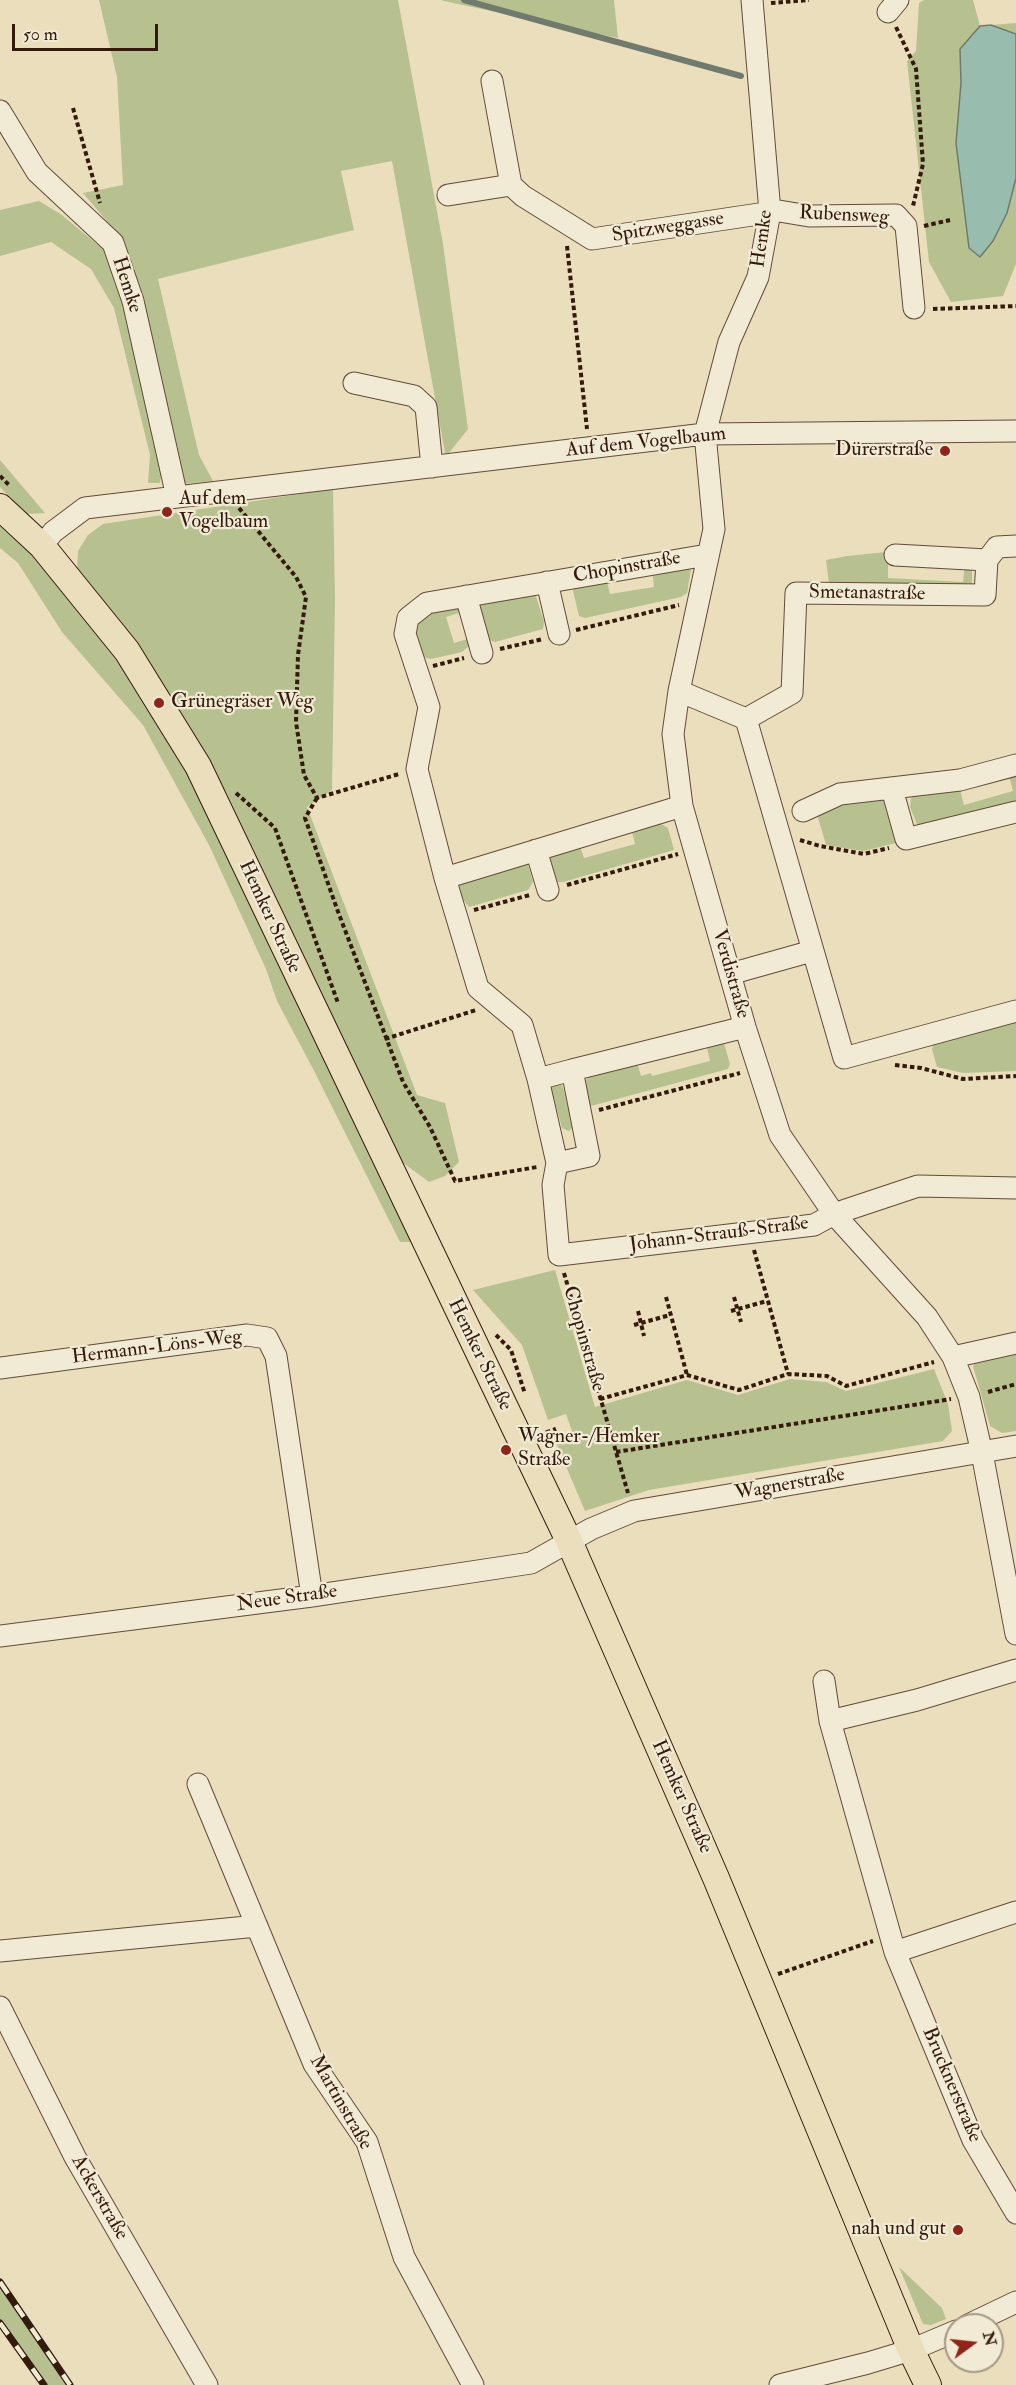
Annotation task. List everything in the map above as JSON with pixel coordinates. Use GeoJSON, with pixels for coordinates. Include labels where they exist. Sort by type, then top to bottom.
{"type":"FeatureCollection","features":[{"type":"Feature","properties":{"kind":"main road","name":"Hemker Straße"},"geometry":{"type":"LineString","coordinates":[[0,507],[42,546],[127,651],[198,766],[569,1541],[711,1868],[911,2350],[928,2385]]}},
{"type":"Feature","properties":{"kind":"street","name":"Hemke"},"geometry":{"type":"LineString","coordinates":[[705,434],[729,342],[758,277],[770,212],[752,2]]}},
{"type":"Feature","properties":{"kind":"street"},"geometry":{"type":"LineString","coordinates":[[448,195],[511,184],[492,81]]}},
{"type":"Feature","properties":{"kind":"street","name":"Hemke"},"geometry":{"type":"LineString","coordinates":[[0,111],[37,171],[113,243],[133,301],[177,497]]}},
{"type":"Feature","properties":{"kind":"street","name":"Spitzweggasse"},"geometry":{"type":"LineString","coordinates":[[511,184],[523,196],[592,239],[770,212]]}},
{"type":"Feature","properties":{"kind":"street","name":"Rubensweg"},"geometry":{"type":"LineString","coordinates":[[770,212],[779,211],[809,216],[896,215],[906,226],[907,231],[914,308]]}},
{"type":"Feature","properties":{"kind":"street"},"geometry":{"type":"LineString","coordinates":[[354,383],[414,396],[426,407],[432,467]]}},
{"type":"Feature","properties":{"kind":"street","name":"Auf dem Vogelbaum"},"geometry":{"type":"LineString","coordinates":[[42,546],[53,532],[85,508],[705,434],[1016,431]]}},
{"type":"Feature","properties":{"kind":"street","name":"Verdistraße"},"geometry":{"type":"LineString","coordinates":[[705,434],[714,529],[678,691],[673,734],[682,806],[745,1027],[780,1135],[834,1214],[927,1317],[953,1356],[969,1397],[982,1453],[1016,1634]]}},
{"type":"Feature","properties":{"kind":"street"},"geometry":{"type":"LineString","coordinates":[[987,560],[997,547],[1016,546]]}},
{"type":"Feature","properties":{"kind":"street","name":"Chopinstraße"},"geometry":{"type":"LineString","coordinates":[[559,1255],[553,1185],[557,1163],[538,1079],[522,1025],[478,988],[445,878],[417,769],[429,707],[405,634],[408,618],[427,603],[707,555]]}},
{"type":"Feature","properties":{"kind":"street","name":"Smetanastraße"},"geometry":{"type":"LineString","coordinates":[[746,719],[792,693],[796,593],[985,595],[987,560],[895,555]]}},
{"type":"Feature","properties":{"kind":"street","name":"Chopinstraße"},"geometry":{"type":"LineString","coordinates":[[547,582],[559,634]]}},
{"type":"Feature","properties":{"kind":"street"},"geometry":{"type":"LineString","coordinates":[[466,596],[482,653]]}},
{"type":"Feature","properties":{"kind":"street"},"geometry":{"type":"LineString","coordinates":[[678,691],[746,719],[844,1058],[1016,1011]]}},
{"type":"Feature","properties":{"kind":"street"},"geometry":{"type":"LineString","coordinates":[[803,811],[840,794],[960,780],[1016,765]]}},
{"type":"Feature","properties":{"kind":"street"},"geometry":{"type":"LineString","coordinates":[[892,789],[906,839],[1016,812]]}},
{"type":"Feature","properties":{"kind":"street"},"geometry":{"type":"LineString","coordinates":[[445,878],[682,806]]}},
{"type":"Feature","properties":{"kind":"street"},"geometry":{"type":"LineString","coordinates":[[536,850],[548,890]]}},
{"type":"Feature","properties":{"kind":"street"},"geometry":{"type":"LineString","coordinates":[[730,974],[812,951]]}},
{"type":"Feature","properties":{"kind":"street"},"geometry":{"type":"LineString","coordinates":[[538,1079],[745,1027]]}},
{"type":"Feature","properties":{"kind":"street"},"geometry":{"type":"LineString","coordinates":[[557,1163],[590,1156],[572,1070]]}},
{"type":"Feature","properties":{"kind":"street","name":"Johann-Strauß-Straße"},"geometry":{"type":"LineString","coordinates":[[559,1255],[814,1225],[834,1214],[918,1186],[1016,1188]]}},
{"type":"Feature","properties":{"kind":"street","name":"Hermann-Löns-Weg"},"geometry":{"type":"LineString","coordinates":[[0,1368],[247,1335],[267,1338],[276,1356],[312,1596]]}},
{"type":"Feature","properties":{"kind":"street"},"geometry":{"type":"LineString","coordinates":[[953,1356],[1016,1343]]}},
{"type":"Feature","properties":{"kind":"street","name":"Wagnerstraße"},"geometry":{"type":"LineString","coordinates":[[569,1541],[634,1511],[1016,1446]]}},
{"type":"Feature","properties":{"kind":"street","name":"Neue Straße"},"geometry":{"type":"LineString","coordinates":[[0,1636],[312,1596],[531,1563],[569,1541]]}},
{"type":"Feature","properties":{"kind":"street"},"geometry":{"type":"LineString","coordinates":[[830,1721],[917,1700],[1016,1670]]}},
{"type":"Feature","properties":{"kind":"street","name":"Brucknerstraße"},"geometry":{"type":"LineString","coordinates":[[824,1681],[830,1721],[893,1943],[973,2140],[1016,2213]]}},
{"type":"Feature","properties":{"kind":"street","name":"Martinstraße"},"geometry":{"type":"LineString","coordinates":[[198,1784],[314,2064],[367,2142],[404,2257],[473,2385]]}},
{"type":"Feature","properties":{"kind":"street"},"geometry":{"type":"LineString","coordinates":[[893,1943],[1016,1912]]}},
{"type":"Feature","properties":{"kind":"street"},"geometry":{"type":"LineString","coordinates":[[0,1952],[257,1926]]}},
{"type":"Feature","properties":{"kind":"street","name":"Ackerstraße"},"geometry":{"type":"LineString","coordinates":[[0,2007],[75,2157],[207,2385]]}},
{"type":"Feature","properties":{"kind":"street"},"geometry":{"type":"LineString","coordinates":[[993,2313],[1016,2302]]}},
{"type":"Feature","properties":{"kind":"street"},"geometry":{"type":"LineString","coordinates":[[780,2385],[836,2372],[911,2350],[944,2336]]}},
{"type":"Feature","properties":{"kind":"path"},"geometry":{"type":"LineString","coordinates":[[752,2],[809,0]]}},
{"type":"Feature","properties":{"kind":"path"},"geometry":{"type":"LineString","coordinates":[[893,6],[916,69],[923,164],[907,231]]}},
{"type":"Feature","properties":{"kind":"path"},"geometry":{"type":"LineString","coordinates":[[73,108],[103,212]]}},
{"type":"Feature","properties":{"kind":"path"},"geometry":{"type":"LineString","coordinates":[[938,223],[950,220]]}},
{"type":"Feature","properties":{"kind":"path"},"geometry":{"type":"LineString","coordinates":[[564,222],[590,448]]}},
{"type":"Feature","properties":{"kind":"path"},"geometry":{"type":"LineString","coordinates":[[914,308],[1016,306]]}},
{"type":"Feature","properties":{"kind":"path"},"geometry":{"type":"LineString","coordinates":[[227,491],[245,517],[296,576],[306,597],[298,655],[296,722],[304,776],[317,798]]}},
{"type":"Feature","properties":{"kind":"path"},"geometry":{"type":"LineString","coordinates":[[417,769],[317,798],[304,818],[385,1039],[403,1082],[430,1127],[455,1181],[557,1163]]}},
{"type":"Feature","properties":{"kind":"path"},"geometry":{"type":"LineString","coordinates":[[779,835],[783,834],[820,846],[864,854],[903,844],[906,839]]}},
{"type":"Feature","properties":{"kind":"path"},"geometry":{"type":"LineString","coordinates":[[456,915],[695,849]]}},
{"type":"Feature","properties":{"kind":"path"},"geometry":{"type":"LineString","coordinates":[[385,1039],[497,1003]]}},
{"type":"Feature","properties":{"kind":"path"},"geometry":{"type":"LineString","coordinates":[[888,1064],[921,1068],[963,1079],[1016,1076]]}},
{"type":"Feature","properties":{"kind":"path"},"geometry":{"type":"LineString","coordinates":[[581,1114],[758,1068]]}},
{"type":"Feature","properties":{"kind":"path"},"geometry":{"type":"LineString","coordinates":[[750,1233],[788,1374]]}},
{"type":"Feature","properties":{"kind":"path","name":"Chopinstraße"},"geometry":{"type":"LineString","coordinates":[[559,1255],[634,1511]]}},
{"type":"Feature","properties":{"kind":"path"},"geometry":{"type":"LineString","coordinates":[[666,1297],[687,1375]]}},
{"type":"Feature","properties":{"kind":"path"},"geometry":{"type":"LineString","coordinates":[[735,1297],[741,1322]]}},
{"type":"Feature","properties":{"kind":"path"},"geometry":{"type":"LineString","coordinates":[[731,1311],[767,1301]]}},
{"type":"Feature","properties":{"kind":"path"},"geometry":{"type":"LineString","coordinates":[[638,1311],[644,1335]]}},
{"type":"Feature","properties":{"kind":"path"},"geometry":{"type":"LineString","coordinates":[[634,1325],[671,1314]]}},
{"type":"Feature","properties":{"kind":"path"},"geometry":{"type":"LineString","coordinates":[[600,1398],[687,1375],[739,1390],[788,1374],[827,1376],[846,1386],[953,1356]]}},
{"type":"Feature","properties":{"kind":"path"},"geometry":{"type":"LineString","coordinates":[[616,1452],[969,1397],[1016,1384]]}},
{"type":"Feature","properties":{"kind":"path"},"geometry":{"type":"LineString","coordinates":[[539,1435],[556,1429]]}},
{"type":"Feature","properties":{"kind":"path"},"geometry":{"type":"LineString","coordinates":[[759,1981],[893,1943]]}},
{"type":"Feature","properties":{"kind":"green space"},"geometry":{"type":"Polygon","coordinates":[[[99,0],[398,0],[443,244],[468,429],[449,453],[445,453],[392,161],[341,171],[354,230],[158,279],[199,455],[213,481],[184,484],[122,239],[83,193],[123,185],[117,77],[99,0]]]}},
{"type":"Feature","properties":{"kind":"green space"},"geometry":{"type":"Polygon","coordinates":[[[441,0],[614,0],[618,38],[444,1],[441,0]]]}},
{"type":"Feature","properties":{"kind":"green space"},"geometry":{"type":"Polygon","coordinates":[[[924,0],[973,0],[980,26],[1016,23],[1016,264],[1003,296],[951,302],[929,262],[907,61],[916,51],[919,3],[924,0]]]}},
{"type":"Feature","properties":{"kind":"green space"},"geometry":{"type":"Polygon","coordinates":[[[39,201],[62,215],[105,251],[123,303],[162,468],[160,483],[148,483],[150,455],[114,308],[91,269],[51,242],[0,256],[0,210],[39,201]]]}},
{"type":"Feature","properties":{"kind":"green space"},"geometry":{"type":"Polygon","coordinates":[[[0,460],[45,513],[25,514],[0,487],[0,460]]]}},
{"type":"Feature","properties":{"kind":"green space"},"geometry":{"type":"Polygon","coordinates":[[[333,489],[335,599],[332,790],[307,807],[417,1095],[445,1103],[459,1162],[445,1176],[429,1182],[402,1162],[228,796],[187,722],[133,638],[77,570],[78,551],[88,535],[103,524],[333,489]]]}},
{"type":"Feature","properties":{"kind":"green space"},"geometry":{"type":"Polygon","coordinates":[[[0,525],[35,556],[115,653],[187,769],[414,1242],[400,1242],[277,1001],[266,969],[209,845],[143,725],[62,632],[18,563],[0,548],[0,525]]]}},
{"type":"Feature","properties":{"kind":"green space"},"geometry":{"type":"Polygon","coordinates":[[[886,552],[888,578],[963,582],[965,564],[972,564],[972,589],[829,584],[826,560],[886,552]]]}},
{"type":"Feature","properties":{"kind":"green space"},"geometry":{"type":"Polygon","coordinates":[[[685,564],[691,569],[687,593],[681,597],[585,618],[579,616],[573,591],[574,584],[606,577],[610,594],[654,587],[652,569],[685,564]]]}},
{"type":"Feature","properties":{"kind":"green space"},"geometry":{"type":"Polygon","coordinates":[[[534,590],[544,622],[543,629],[495,642],[489,640],[479,602],[534,590]]]}},
{"type":"Feature","properties":{"kind":"green space"},"geometry":{"type":"Polygon","coordinates":[[[455,604],[462,612],[446,617],[454,643],[471,638],[470,645],[462,652],[431,659],[419,656],[413,634],[417,621],[428,612],[455,604]]]}},
{"type":"Feature","properties":{"kind":"green space"},"geometry":{"type":"Polygon","coordinates":[[[1016,774],[1016,806],[918,827],[910,807],[911,798],[916,794],[960,790],[964,805],[1013,791],[1009,776],[1016,774]]]}},
{"type":"Feature","properties":{"kind":"green space"},"geometry":{"type":"Polygon","coordinates":[[[889,799],[899,839],[896,843],[863,851],[826,845],[817,814],[840,802],[889,799]]]}},
{"type":"Feature","properties":{"kind":"green space"},"geometry":{"type":"Polygon","coordinates":[[[658,822],[668,828],[674,850],[563,882],[555,882],[550,856],[579,843],[584,858],[635,844],[631,828],[658,822]]]}},
{"type":"Feature","properties":{"kind":"green space"},"geometry":{"type":"Polygon","coordinates":[[[519,861],[528,865],[533,882],[528,890],[469,907],[461,897],[458,881],[519,861]]]}},
{"type":"Feature","properties":{"kind":"green space"},"geometry":{"type":"Polygon","coordinates":[[[1016,1016],[1016,1071],[963,1073],[937,1067],[932,1049],[934,1041],[1016,1016]]]}},
{"type":"Feature","properties":{"kind":"green space"},"geometry":{"type":"Polygon","coordinates":[[[723,1040],[730,1064],[728,1069],[591,1106],[586,1100],[583,1082],[593,1075],[637,1062],[641,1076],[651,1073],[652,1076],[710,1061],[706,1044],[723,1040]]]}},
{"type":"Feature","properties":{"kind":"green space"},"geometry":{"type":"Polygon","coordinates":[[[554,1083],[559,1083],[563,1087],[573,1127],[569,1131],[562,1128],[551,1088],[554,1083]]]}},
{"type":"Feature","properties":{"kind":"green space"},"geometry":{"type":"Polygon","coordinates":[[[555,1270],[595,1407],[687,1380],[738,1395],[790,1379],[826,1382],[846,1391],[934,1369],[948,1404],[952,1431],[943,1441],[649,1490],[585,1511],[554,1438],[572,1431],[566,1414],[548,1420],[522,1345],[473,1290],[555,1270]]]}},
{"type":"Feature","properties":{"kind":"green space"},"geometry":{"type":"Polygon","coordinates":[[[1016,1347],[1016,1431],[1002,1433],[990,1426],[973,1366],[978,1358],[1016,1347]]]}},
{"type":"Feature","properties":{"kind":"green space"},"geometry":{"type":"Polygon","coordinates":[[[899,2267],[942,2308],[944,2320],[931,2325],[923,2324],[899,2267]]]}},
{"type":"Feature","properties":{"kind":"green space"},"geometry":{"type":"Polygon","coordinates":[[[0,2282],[70,2385],[44,2385],[0,2323],[0,2282]]]}},
{"type":"Feature","properties":{"kind":"shaded area"},"geometry":{"type":"Polygon","coordinates":[[[991,25],[1016,34],[1016,178],[1007,213],[993,241],[980,257],[969,248],[956,143],[961,83],[960,49],[980,26],[991,25]]]}},
{"type":"Feature","properties":{"kind":"waterway"},"geometry":{"type":"LineString","coordinates":[[464,0],[741,76]]}},
{"type":"Feature","properties":{"kind":"railway"},"geometry":{"type":"LineString","coordinates":[[0,2282],[70,2385]]}},
{"type":"Feature","properties":{"kind":"railway"},"geometry":{"type":"LineString","coordinates":[[0,2323],[44,2385]]}},
{"type":"Feature","properties":{"kind":"place","name":"Dürerstraße"},"geometry":{"type":"Point","coordinates":[945,451]}},
{"type":"Feature","properties":{"kind":"place","name":"Auf dem Vogelbaum"},"geometry":{"type":"Point","coordinates":[167,512]}},
{"type":"Feature","properties":{"kind":"place","name":"Grünegräser Weg"},"geometry":{"type":"Point","coordinates":[159,703]}},
{"type":"Feature","properties":{"kind":"place","name":"Wagner-/Hemker Straße"},"geometry":{"type":"Point","coordinates":[506,1450]}},
{"type":"Feature","properties":{"kind":"place","name":"nah und gut"},"geometry":{"type":"Point","coordinates":[958,2230]}}]}
